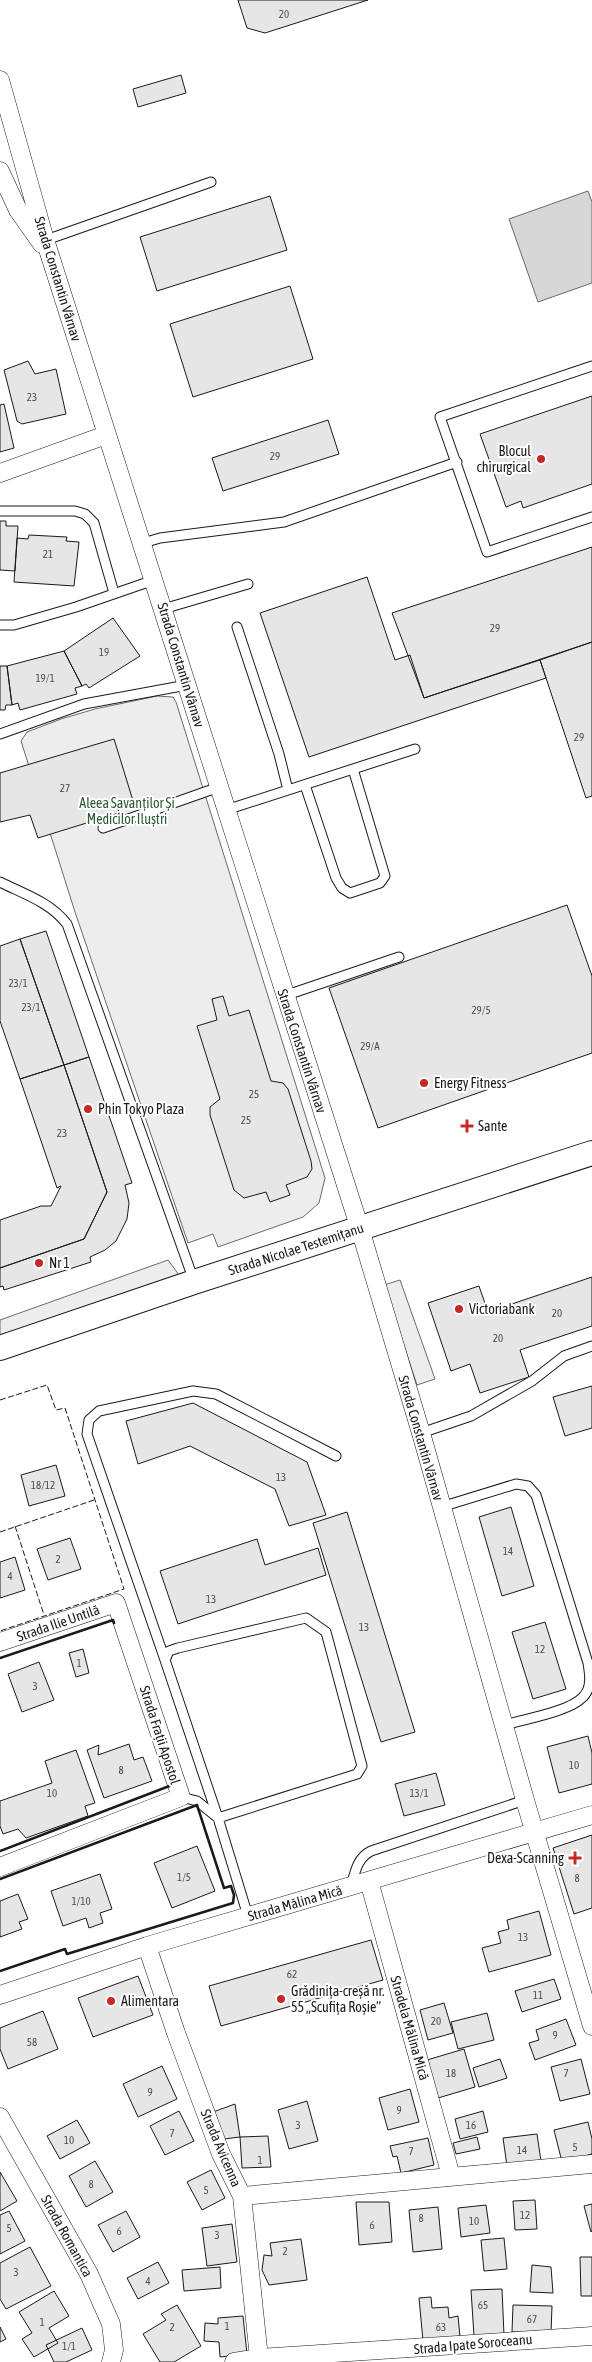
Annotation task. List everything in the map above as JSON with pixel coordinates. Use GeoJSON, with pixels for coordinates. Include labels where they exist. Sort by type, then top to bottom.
{"type":"FeatureCollection","features":[{"type":"Feature","properties":{"kind":"main road","name":"Strada Nicolae Testemițanu"},"geometry":{"type":"LineString","coordinates":[[0,1348],[194,1282],[592,1153]]}},
{"type":"Feature","properties":{"kind":"street","name":"Strada Constantin Vârnav"},"geometry":{"type":"LineString","coordinates":[[0,80],[45,245],[143,544],[284,996],[360,1229],[505,1725],[524,1800],[592,2026]]}},
{"type":"Feature","properties":{"kind":"street"},"geometry":{"type":"LineString","coordinates":[[0,171],[18,210],[45,245]]}},
{"type":"Feature","properties":{"kind":"street"},"geometry":{"type":"LineString","coordinates":[[0,473],[106,435]]}},
{"type":"Feature","properties":{"kind":"street","name":"Strada Ilie Untilă"},"geometry":{"type":"LineString","coordinates":[[0,1642],[116,1604]]}},
{"type":"Feature","properties":{"kind":"street","name":"Strada Frații Apostol"},"geometry":{"type":"LineString","coordinates":[[0,1867],[181,1797],[116,1604]]}},
{"type":"Feature","properties":{"kind":"street","name":"Strada Mălina Mică"},"geometry":{"type":"LineString","coordinates":[[0,1995],[147,1946],[592,1814]]}},
{"type":"Feature","properties":{"kind":"street","name":"Stradela Mălina Mică"},"geometry":{"type":"LineString","coordinates":[[369,1881],[452,2176]]}},
{"type":"Feature","properties":{"kind":"street","name":"Strada Avicenna"},"geometry":{"type":"LineString","coordinates":[[147,1946],[176,2033],[221,2154],[242,2196],[259,2358]]}},
{"type":"Feature","properties":{"kind":"street","name":"Strada Romantica"},"geometry":{"type":"LineString","coordinates":[[0,2117],[89,2274],[111,2324],[114,2350],[111,2362]]}},
{"type":"Feature","properties":{"kind":"street"},"geometry":{"type":"LineString","coordinates":[[242,2196],[592,2164]]}},
{"type":"Feature","properties":{"kind":"street","name":"Strada Ipate Soroceanu"},"geometry":{"type":"LineString","coordinates":[[234,2362],[259,2358],[592,2336]]}},
{"type":"Feature","properties":{"kind":"lane"},"geometry":{"type":"LineString","coordinates":[[45,245],[211,182]]}},
{"type":"Feature","properties":{"kind":"lane"},"geometry":{"type":"LineString","coordinates":[[592,366],[440,417],[488,552],[592,517]]}},
{"type":"Feature","properties":{"kind":"lane"},"geometry":{"type":"LineString","coordinates":[[143,544],[160,538],[284,522],[457,462]]}},
{"type":"Feature","properties":{"kind":"lane"},"geometry":{"type":"LineString","coordinates":[[0,511],[76,511],[85,514],[94,522],[114,593]]}},
{"type":"Feature","properties":{"kind":"lane"},"geometry":{"type":"LineString","coordinates":[[0,625],[31,620],[76,607],[154,580]]}},
{"type":"Feature","properties":{"kind":"lane"},"geometry":{"type":"LineString","coordinates":[[163,609],[248,584]]}},
{"type":"Feature","properties":{"kind":"lane"},"geometry":{"type":"LineString","coordinates":[[237,628],[279,754],[288,790]]}},
{"type":"Feature","properties":{"kind":"lane"},"geometry":{"type":"LineString","coordinates":[[0,734],[84,704],[186,684]]}},
{"type":"Feature","properties":{"kind":"lane"},"geometry":{"type":"LineString","coordinates":[[226,810],[415,749]]}},
{"type":"Feature","properties":{"kind":"lane"},"geometry":{"type":"LineString","coordinates":[[305,785],[336,878],[342,888],[350,893],[380,883],[386,876],[353,769]]}},
{"type":"Feature","properties":{"kind":"lane"},"geometry":{"type":"LineString","coordinates":[[103,828],[219,787]]}},
{"type":"Feature","properties":{"kind":"lane"},"geometry":{"type":"LineString","coordinates":[[0,882],[46,904],[59,914],[67,924],[194,1282]]}},
{"type":"Feature","properties":{"kind":"lane"},"geometry":{"type":"LineString","coordinates":[[284,996],[399,957]]}},
{"type":"Feature","properties":{"kind":"lane"},"geometry":{"type":"LineString","coordinates":[[421,1433],[471,1416],[532,1382],[564,1356],[592,1346]]}},
{"type":"Feature","properties":{"kind":"lane"},"geometry":{"type":"LineString","coordinates":[[248,1916],[218,1818],[87,1434],[89,1420],[99,1412],[192,1390],[206,1391],[216,1394],[336,1456]]}},
{"type":"Feature","properties":{"kind":"lane"},"geometry":{"type":"LineString","coordinates":[[440,1507],[516,1484],[528,1486],[536,1495],[545,1521],[588,1663],[591,1681],[584,1697],[567,1707],[505,1725]]}},
{"type":"Feature","properties":{"kind":"lane"},"geometry":{"type":"LineString","coordinates":[[165,1660],[169,1652],[178,1648],[306,1618],[326,1632],[362,1766],[357,1774],[218,1818]]}},
{"type":"Feature","properties":{"kind":"lane"},"geometry":{"type":"LineString","coordinates":[[181,1797],[197,1801],[218,1818]]}},
{"type":"Feature","properties":{"kind":"lane"},"geometry":{"type":"LineString","coordinates":[[351,1887],[359,1862],[364,1855],[371,1851],[524,1800]]}},
{"type":"Feature","properties":{"kind":"shaded area"},"geometry":{"type":"Polygon","coordinates":[[[588,191],[592,202],[592,283],[538,302],[509,219],[588,191]]]}},
{"type":"Feature","properties":{"kind":"shaded area","name":"Aleea Savanților Și Medicilor Iluștri"},"geometry":{"type":"Polygon","coordinates":[[[157,696],[173,697],[176,702],[325,1178],[319,1203],[303,1217],[218,1247],[213,1234],[188,1243],[75,912],[21,741],[27,732],[61,719],[95,709],[157,696]]]}},
{"type":"Feature","properties":{"kind":"shaded area"},"geometry":{"type":"Polygon","coordinates":[[[168,1260],[179,1275],[0,1335],[0,1320],[168,1260]]]}},
{"type":"Feature","properties":{"kind":"shaded area"},"geometry":{"type":"Polygon","coordinates":[[[400,1280],[435,1379],[417,1385],[384,1285],[400,1280]]]}},
{"type":"Feature","properties":{"kind":"building"},"geometry":{"type":"Polygon","coordinates":[[[238,0],[368,0],[265,33],[247,28],[238,0]]]}},
{"type":"Feature","properties":{"kind":"building"},"geometry":{"type":"Polygon","coordinates":[[[181,75],[186,93],[138,107],[133,89],[181,75]]]}},
{"type":"Feature","properties":{"kind":"building"},"geometry":{"type":"Polygon","coordinates":[[[270,196],[287,250],[157,291],[140,237],[270,196]]]}},
{"type":"Feature","properties":{"kind":"building"},"geometry":{"type":"Polygon","coordinates":[[[290,286],[313,359],[193,397],[170,324],[290,286]]]}},
{"type":"Feature","properties":{"kind":"building"},"geometry":{"type":"Polygon","coordinates":[[[28,361],[35,374],[56,369],[66,414],[22,424],[17,421],[4,370],[28,361]]]}},
{"type":"Feature","properties":{"kind":"building","name":"Blocul chirurgical"},"geometry":{"type":"Polygon","coordinates":[[[592,396],[592,484],[523,508],[521,501],[506,507],[480,434],[592,396]]]}},
{"type":"Feature","properties":{"kind":"building"},"geometry":{"type":"Polygon","coordinates":[[[4,404],[14,448],[0,452],[0,405],[4,404]]]}},
{"type":"Feature","properties":{"kind":"building"},"geometry":{"type":"Polygon","coordinates":[[[328,420],[339,454],[223,491],[212,458],[328,420]]]}},
{"type":"Feature","properties":{"kind":"building"},"geometry":{"type":"Polygon","coordinates":[[[0,521],[6,521],[6,526],[18,526],[15,571],[0,570],[0,521]]]}},
{"type":"Feature","properties":{"kind":"building"},"geometry":{"type":"Polygon","coordinates":[[[29,535],[67,537],[66,541],[79,542],[74,586],[14,582],[17,538],[28,539],[29,535]]]}},
{"type":"Feature","properties":{"kind":"building"},"geometry":{"type":"Polygon","coordinates":[[[592,547],[592,642],[424,698],[392,613],[592,547]]]}},
{"type":"Feature","properties":{"kind":"building"},"geometry":{"type":"Polygon","coordinates":[[[367,577],[395,660],[410,655],[424,698],[540,660],[546,678],[309,757],[260,613],[367,577]]]}},
{"type":"Feature","properties":{"kind":"building"},"geometry":{"type":"Polygon","coordinates":[[[113,618],[140,656],[89,688],[86,684],[82,686],[64,651],[113,618]]]}},
{"type":"Feature","properties":{"kind":"building"},"geometry":{"type":"Polygon","coordinates":[[[592,642],[592,796],[586,798],[540,660],[592,642]]]}},
{"type":"Feature","properties":{"kind":"building"},"geometry":{"type":"Polygon","coordinates":[[[64,651],[82,686],[75,688],[77,694],[20,710],[18,703],[12,705],[7,666],[64,651]]]}},
{"type":"Feature","properties":{"kind":"building"},"geometry":{"type":"Polygon","coordinates":[[[0,666],[7,666],[12,705],[6,705],[5,710],[0,710],[0,666]]]}},
{"type":"Feature","properties":{"kind":"building"},"geometry":{"type":"Polygon","coordinates":[[[114,739],[134,804],[118,809],[119,813],[38,838],[30,815],[0,822],[0,773],[114,739]]]}},
{"type":"Feature","properties":{"kind":"building"},"geometry":{"type":"Polygon","coordinates":[[[567,905],[592,976],[592,1053],[378,1128],[329,988],[567,905]]]}},
{"type":"Feature","properties":{"kind":"building"},"geometry":{"type":"Polygon","coordinates":[[[46,931],[89,1057],[64,1065],[20,939],[46,931]]]}},
{"type":"Feature","properties":{"kind":"building"},"geometry":{"type":"Polygon","coordinates":[[[20,939],[64,1065],[20,1079],[0,1021],[0,946],[20,939]]]}},
{"type":"Feature","properties":{"kind":"building"},"geometry":{"type":"Polygon","coordinates":[[[223,996],[229,1016],[249,1010],[271,1081],[283,1083],[288,1089],[311,1161],[312,1169],[307,1177],[286,1185],[290,1195],[270,1202],[266,1192],[244,1198],[234,1190],[210,1115],[210,1107],[220,1099],[197,1026],[217,1020],[212,999],[223,996]]]}},
{"type":"Feature","properties":{"kind":"building"},"geometry":{"type":"Polygon","coordinates":[[[89,1057],[132,1183],[125,1185],[129,1203],[127,1219],[116,1241],[105,1250],[90,1257],[91,1262],[4,1290],[3,1286],[0,1287],[0,1268],[84,1239],[107,1192],[64,1065],[89,1057]]]}},
{"type":"Feature","properties":{"kind":"building"},"geometry":{"type":"Polygon","coordinates":[[[64,1065],[107,1192],[84,1239],[0,1268],[0,1220],[41,1206],[51,1206],[61,1186],[57,1188],[20,1079],[64,1065]]]}},
{"type":"Feature","properties":{"kind":"building"},"geometry":{"type":"Polygon","coordinates":[[[592,1277],[592,1326],[520,1350],[529,1377],[480,1393],[470,1364],[451,1371],[428,1303],[479,1286],[488,1312],[592,1277]]]}},
{"type":"Feature","properties":{"kind":"building"},"geometry":{"type":"Polygon","coordinates":[[[592,1386],[592,1428],[565,1436],[553,1397],[592,1386]]]}},
{"type":"Feature","properties":{"kind":"building"},"geometry":{"type":"Polygon","coordinates":[[[193,1403],[307,1462],[326,1515],[289,1526],[275,1489],[190,1446],[138,1464],[126,1421],[193,1403]]]}},
{"type":"Feature","properties":{"kind":"building"},"geometry":{"type":"Polygon","coordinates":[[[56,1465],[65,1496],[29,1506],[21,1475],[56,1465]]]}},
{"type":"Feature","properties":{"kind":"building"},"geometry":{"type":"Polygon","coordinates":[[[511,1507],[534,1586],[502,1596],[479,1517],[511,1507]]]}},
{"type":"Feature","properties":{"kind":"building"},"geometry":{"type":"Polygon","coordinates":[[[347,1512],[415,1732],[381,1742],[313,1523],[347,1512]]]}},
{"type":"Feature","properties":{"kind":"building"},"geometry":{"type":"Polygon","coordinates":[[[70,1538],[81,1569],[48,1580],[37,1549],[70,1538]]]}},
{"type":"Feature","properties":{"kind":"building"},"geometry":{"type":"Polygon","coordinates":[[[257,1539],[265,1565],[318,1548],[326,1575],[178,1624],[160,1571],[257,1539]]]}},
{"type":"Feature","properties":{"kind":"building"},"geometry":{"type":"Polygon","coordinates":[[[15,1557],[25,1590],[0,1598],[0,1562],[15,1557]]]}},
{"type":"Feature","properties":{"kind":"building"},"geometry":{"type":"Polygon","coordinates":[[[545,1622],[566,1689],[533,1699],[512,1632],[545,1622]]]}},
{"type":"Feature","properties":{"kind":"building"},"geometry":{"type":"Polygon","coordinates":[[[83,1649],[89,1673],[76,1677],[69,1653],[83,1649]]]}},
{"type":"Feature","properties":{"kind":"building"},"geometry":{"type":"Polygon","coordinates":[[[39,1662],[54,1700],[22,1712],[8,1674],[39,1662]]]}},
{"type":"Feature","properties":{"kind":"building"},"geometry":{"type":"Polygon","coordinates":[[[588,1736],[592,1753],[592,1784],[559,1793],[547,1747],[588,1736]]]}},
{"type":"Feature","properties":{"kind":"building"},"geometry":{"type":"Polygon","coordinates":[[[129,1744],[134,1760],[143,1757],[152,1781],[104,1798],[87,1750],[99,1745],[98,1755],[129,1744]]]}},
{"type":"Feature","properties":{"kind":"building"},"geometry":{"type":"Polygon","coordinates":[[[76,1750],[95,1803],[85,1806],[88,1816],[26,1838],[18,1829],[3,1834],[0,1826],[0,1801],[52,1783],[45,1761],[76,1750]]]}},
{"type":"Feature","properties":{"kind":"building"},"geometry":{"type":"Polygon","coordinates":[[[436,1773],[445,1805],[404,1816],[395,1784],[436,1773]]]}},
{"type":"Feature","properties":{"kind":"building"},"geometry":{"type":"Polygon","coordinates":[[[592,1835],[592,1908],[574,1914],[553,1848],[592,1835]]]}},
{"type":"Feature","properties":{"kind":"building"},"geometry":{"type":"Polygon","coordinates":[[[197,1846],[215,1891],[172,1908],[154,1863],[197,1846]]]}},
{"type":"Feature","properties":{"kind":"building"},"geometry":{"type":"Polygon","coordinates":[[[100,1874],[112,1909],[100,1913],[103,1923],[89,1928],[86,1918],[63,1926],[51,1891],[100,1874]]]}},
{"type":"Feature","properties":{"kind":"building"},"geometry":{"type":"Polygon","coordinates":[[[18,1894],[28,1919],[19,1922],[22,1929],[0,1937],[0,1901],[18,1894]]]}},
{"type":"Feature","properties":{"kind":"building"},"geometry":{"type":"Polygon","coordinates":[[[539,1911],[551,1955],[489,1972],[482,1948],[501,1943],[498,1932],[509,1929],[507,1920],[539,1911]]]}},
{"type":"Feature","properties":{"kind":"building"},"geometry":{"type":"Polygon","coordinates":[[[371,1940],[383,1980],[221,2026],[209,1986],[371,1940]]]}},
{"type":"Feature","properties":{"kind":"building"},"geometry":{"type":"Polygon","coordinates":[[[138,1976],[153,2015],[93,2037],[78,1998],[138,1976]]]}},
{"type":"Feature","properties":{"kind":"building"},"geometry":{"type":"Polygon","coordinates":[[[554,1979],[561,1999],[522,2012],[515,1991],[554,1979]]]}},
{"type":"Feature","properties":{"kind":"building"},"geometry":{"type":"Polygon","coordinates":[[[444,2003],[453,2033],[428,2040],[420,2010],[444,2003]]]}},
{"type":"Feature","properties":{"kind":"building"},"geometry":{"type":"Polygon","coordinates":[[[43,2011],[58,2049],[8,2069],[0,2049],[0,2028],[43,2011]]]}},
{"type":"Feature","properties":{"kind":"building"},"geometry":{"type":"Polygon","coordinates":[[[487,2013],[494,2040],[458,2049],[451,2022],[487,2013]]]}},
{"type":"Feature","properties":{"kind":"building"},"geometry":{"type":"Polygon","coordinates":[[[566,2019],[576,2045],[535,2060],[529,2043],[539,2040],[536,2030],[566,2019]]]}},
{"type":"Feature","properties":{"kind":"building"},"geometry":{"type":"Polygon","coordinates":[[[464,2049],[475,2087],[438,2098],[427,2060],[464,2049]]]}},
{"type":"Feature","properties":{"kind":"building"},"geometry":{"type":"Polygon","coordinates":[[[500,2059],[507,2078],[479,2087],[473,2068],[500,2059]]]}},
{"type":"Feature","properties":{"kind":"building"},"geometry":{"type":"Polygon","coordinates":[[[581,2059],[590,2094],[560,2101],[551,2067],[581,2059]]]}},
{"type":"Feature","properties":{"kind":"building"},"geometry":{"type":"Polygon","coordinates":[[[162,2066],[177,2099],[138,2117],[123,2084],[162,2066]]]}},
{"type":"Feature","properties":{"kind":"building"},"geometry":{"type":"Polygon","coordinates":[[[410,2089],[419,2122],[388,2130],[379,2098],[410,2089]]]}},
{"type":"Feature","properties":{"kind":"building"},"geometry":{"type":"Polygon","coordinates":[[[307,2101],[318,2141],[289,2149],[278,2110],[307,2101]]]}},
{"type":"Feature","properties":{"kind":"building"},"geometry":{"type":"Polygon","coordinates":[[[235,2104],[240,2137],[224,2139],[213,2112],[235,2104]]]}},
{"type":"Feature","properties":{"kind":"building"},"geometry":{"type":"Polygon","coordinates":[[[179,2111],[194,2141],[165,2155],[150,2126],[179,2111]]]}},
{"type":"Feature","properties":{"kind":"building"},"geometry":{"type":"Polygon","coordinates":[[[483,2111],[488,2132],[460,2139],[455,2119],[483,2111]]]}},
{"type":"Feature","properties":{"kind":"building"},"geometry":{"type":"Polygon","coordinates":[[[77,2120],[90,2143],[60,2159],[47,2136],[77,2120]]]}},
{"type":"Feature","properties":{"kind":"building"},"geometry":{"type":"Polygon","coordinates":[[[588,2122],[592,2139],[592,2154],[562,2162],[554,2130],[588,2122]]]}},
{"type":"Feature","properties":{"kind":"building"},"geometry":{"type":"Polygon","coordinates":[[[537,2134],[541,2161],[507,2166],[503,2138],[537,2134]]]}},
{"type":"Feature","properties":{"kind":"building"},"geometry":{"type":"Polygon","coordinates":[[[268,2136],[271,2167],[242,2168],[240,2137],[268,2136]]]}},
{"type":"Feature","properties":{"kind":"building"},"geometry":{"type":"Polygon","coordinates":[[[477,2137],[480,2149],[456,2154],[453,2143],[477,2137]]]}},
{"type":"Feature","properties":{"kind":"building"},"geometry":{"type":"Polygon","coordinates":[[[428,2138],[434,2165],[401,2173],[397,2156],[393,2157],[390,2146],[428,2138]]]}},
{"type":"Feature","properties":{"kind":"building"},"geometry":{"type":"Polygon","coordinates":[[[95,2161],[113,2192],[86,2207],[69,2176],[95,2161]]]}},
{"type":"Feature","properties":{"kind":"building"},"geometry":{"type":"Polygon","coordinates":[[[211,2170],[225,2198],[202,2210],[187,2182],[211,2170]]]}},
{"type":"Feature","properties":{"kind":"building"},"geometry":{"type":"Polygon","coordinates":[[[0,2172],[17,2201],[0,2211],[0,2172]]]}},
{"type":"Feature","properties":{"kind":"building"},"geometry":{"type":"Polygon","coordinates":[[[535,2200],[537,2229],[515,2230],[513,2201],[535,2200]]]}},
{"type":"Feature","properties":{"kind":"building"},"geometry":{"type":"Polygon","coordinates":[[[356,2202],[389,2202],[392,2242],[359,2245],[356,2202]]]}},
{"type":"Feature","properties":{"kind":"building"},"geometry":{"type":"Polygon","coordinates":[[[592,2204],[592,2231],[591,2232],[584,2206],[592,2204]]]}},
{"type":"Feature","properties":{"kind":"building"},"geometry":{"type":"Polygon","coordinates":[[[486,2205],[490,2233],[461,2237],[458,2208],[486,2205]]]}},
{"type":"Feature","properties":{"kind":"building"},"geometry":{"type":"Polygon","coordinates":[[[438,2207],[442,2249],[413,2252],[409,2210],[438,2207]]]}},
{"type":"Feature","properties":{"kind":"building"},"geometry":{"type":"Polygon","coordinates":[[[9,2211],[25,2241],[0,2254],[0,2215],[9,2211]]]}},
{"type":"Feature","properties":{"kind":"building"},"geometry":{"type":"Polygon","coordinates":[[[126,2211],[140,2237],[113,2252],[98,2225],[126,2211]]]}},
{"type":"Feature","properties":{"kind":"building"},"geometry":{"type":"Polygon","coordinates":[[[232,2224],[237,2262],[207,2266],[202,2228],[232,2224]]]}},
{"type":"Feature","properties":{"kind":"building"},"geometry":{"type":"Polygon","coordinates":[[[504,2238],[507,2269],[484,2271],[481,2240],[504,2238]]]}},
{"type":"Feature","properties":{"kind":"building"},"geometry":{"type":"Polygon","coordinates":[[[301,2239],[307,2280],[269,2285],[262,2270],[264,2255],[272,2256],[270,2243],[301,2239]]]}},
{"type":"Feature","properties":{"kind":"building"},"geometry":{"type":"Polygon","coordinates":[[[30,2247],[51,2286],[6,2309],[0,2299],[0,2263],[30,2247]]]}},
{"type":"Feature","properties":{"kind":"building"},"geometry":{"type":"Polygon","coordinates":[[[580,2257],[592,2257],[592,2296],[581,2296],[580,2257]]]}},
{"type":"Feature","properties":{"kind":"building"},"geometry":{"type":"Polygon","coordinates":[[[158,2262],[169,2283],[138,2299],[127,2278],[158,2262]]]}},
{"type":"Feature","properties":{"kind":"building"},"geometry":{"type":"Polygon","coordinates":[[[532,2265],[551,2267],[553,2293],[530,2292],[532,2265]]]}},
{"type":"Feature","properties":{"kind":"building"},"geometry":{"type":"Polygon","coordinates":[[[220,2267],[221,2288],[184,2291],[182,2270],[220,2267]]]}},
{"type":"Feature","properties":{"kind":"building"},"geometry":{"type":"Polygon","coordinates":[[[502,2289],[504,2335],[474,2336],[471,2290],[502,2289]]]}},
{"type":"Feature","properties":{"kind":"building"},"geometry":{"type":"Polygon","coordinates":[[[54,2291],[69,2316],[49,2328],[58,2343],[34,2357],[22,2339],[32,2333],[19,2312],[54,2291]]]}},
{"type":"Feature","properties":{"kind":"building"},"geometry":{"type":"Polygon","coordinates":[[[431,2297],[432,2308],[448,2307],[449,2318],[458,2316],[460,2337],[423,2341],[419,2298],[431,2297]]]}},
{"type":"Feature","properties":{"kind":"building"},"geometry":{"type":"Polygon","coordinates":[[[177,2305],[201,2346],[174,2362],[160,2362],[143,2334],[166,2320],[161,2314],[177,2305]]]}},
{"type":"Feature","properties":{"kind":"building"},"geometry":{"type":"Polygon","coordinates":[[[513,2305],[552,2306],[551,2333],[512,2332],[513,2305]]]}},
{"type":"Feature","properties":{"kind":"building"},"geometry":{"type":"Polygon","coordinates":[[[243,2316],[247,2354],[220,2357],[219,2342],[204,2341],[205,2323],[218,2324],[218,2318],[243,2316]]]}},
{"type":"Feature","properties":{"kind":"building"},"geometry":{"type":"Polygon","coordinates":[[[0,2327],[6,2339],[0,2342],[0,2327]]]}},
{"type":"Feature","properties":{"kind":"building"},"geometry":{"type":"Polygon","coordinates":[[[82,2328],[92,2350],[66,2362],[54,2362],[46,2345],[82,2328]]]}},
{"type":"Feature","properties":{"kind":"fence"},"geometry":{"type":"LineString","coordinates":[[0,1400],[47,1385],[56,1410],[65,1408],[124,1589],[0,1631]]}},
{"type":"Feature","properties":{"kind":"fence"},"geometry":{"type":"LineString","coordinates":[[0,1532],[94,1500]]}},
{"type":"Feature","properties":{"kind":"fence"},"geometry":{"type":"LineString","coordinates":[[15,1526],[44,1615]]}},
{"type":"Feature","properties":{"kind":"wall"},"geometry":{"type":"LineString","coordinates":[[0,1658],[113,1620],[114,1623]]}},
{"type":"Feature","properties":{"kind":"wall"},"geometry":{"type":"LineString","coordinates":[[0,1851],[172,1785]]}},
{"type":"Feature","properties":{"kind":"wall"},"geometry":{"type":"LineString","coordinates":[[0,1879],[197,1805],[224,1888],[231,1886],[234,1895],[233,1903],[67,1954],[65,1949],[0,1971]]}},
{"type":"Feature","properties":{"kind":"place","name":"Blocul chirurgical"},"geometry":{"type":"Point","coordinates":[541,459]}},
{"type":"Feature","properties":{"kind":"place","name":"Energy Fitness"},"geometry":{"type":"Point","coordinates":[424,1083]}},
{"type":"Feature","properties":{"kind":"place","name":"Phin Tokyo Plaza"},"geometry":{"type":"Point","coordinates":[88,1109]}},
{"type":"Feature","properties":{"kind":"place","name":"Sante"},"geometry":{"type":"Point","coordinates":[467,1126]}},
{"type":"Feature","properties":{"kind":"place","name":"Nr 1"},"geometry":{"type":"Point","coordinates":[39,1263]}},
{"type":"Feature","properties":{"kind":"place","name":"Victoriabank"},"geometry":{"type":"Point","coordinates":[459,1309]}},
{"type":"Feature","properties":{"kind":"place","name":"Dexa-Scanning"},"geometry":{"type":"Point","coordinates":[575,1858]}},
{"type":"Feature","properties":{"kind":"place","name":"Grădinița-creșă nr. 55 „Scufița Roșie”"},"geometry":{"type":"Point","coordinates":[281,1999]}},
{"type":"Feature","properties":{"kind":"place","name":"Alimentara"},"geometry":{"type":"Point","coordinates":[111,2001]}}]}
